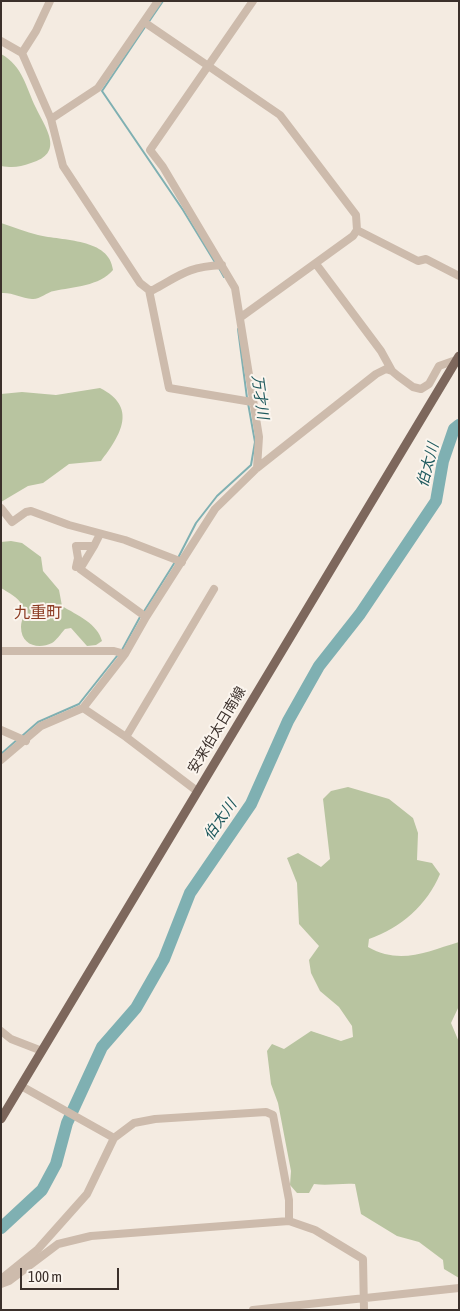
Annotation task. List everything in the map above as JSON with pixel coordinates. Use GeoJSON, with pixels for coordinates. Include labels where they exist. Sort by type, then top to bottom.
{"type":"FeatureCollection","features":[{"type":"Feature","properties":{"kind":"main road","name":"安来伯太日南線"},"geometry":{"type":"LineString","coordinates":[[1,1119],[22,1087],[197,791],[458,358]]}},
{"type":"Feature","properties":{"kind":"street"},"geometry":{"type":"LineString","coordinates":[[22,53],[36,31],[50,1]]}},
{"type":"Feature","properties":{"kind":"street"},"geometry":{"type":"LineString","coordinates":[[51,119],[98,88],[146,24],[158,1]]}},
{"type":"Feature","properties":{"kind":"street"},"geometry":{"type":"LineString","coordinates":[[253,1],[150,150],[163,167],[218,266],[236,288],[241,317],[249,402],[260,437],[257,468]]}},
{"type":"Feature","properties":{"kind":"street"},"geometry":{"type":"LineString","coordinates":[[146,24],[280,115],[354,210],[357,230],[353,236],[241,317]]}},
{"type":"Feature","properties":{"kind":"street"},"geometry":{"type":"LineString","coordinates":[[1,41],[22,53],[51,119],[63,166],[130,270],[149,290],[169,388],[249,402]]}},
{"type":"Feature","properties":{"kind":"street"},"geometry":{"type":"LineString","coordinates":[[357,230],[418,260],[426,259],[459,276]]}},
{"type":"Feature","properties":{"kind":"street"},"geometry":{"type":"LineString","coordinates":[[316,264],[381,351],[392,370],[413,388],[421,389],[429,384],[438,366],[458,358]]}},
{"type":"Feature","properties":{"kind":"street"},"geometry":{"type":"LineString","coordinates":[[149,290],[154,290],[190,269],[218,266]]}},
{"type":"Feature","properties":{"kind":"street"},"geometry":{"type":"LineString","coordinates":[[1,760],[22,738],[41,726],[83,708],[122,653],[143,615],[178,560],[215,509],[257,468],[376,374],[386,369],[392,370]]}},
{"type":"Feature","properties":{"kind":"street"},"geometry":{"type":"LineString","coordinates":[[1,508],[12,522],[26,512],[31,511],[100,534],[125,540],[178,560]]}},
{"type":"Feature","properties":{"kind":"street"},"geometry":{"type":"LineString","coordinates":[[100,534],[80,569],[143,615]]}},
{"type":"Feature","properties":{"kind":"street"},"geometry":{"type":"LineString","coordinates":[[76,567],[78,558],[76,546],[94,546]]}},
{"type":"Feature","properties":{"kind":"street"},"geometry":{"type":"LineString","coordinates":[[126,737],[214,589]]}},
{"type":"Feature","properties":{"kind":"street"},"geometry":{"type":"LineString","coordinates":[[1,651],[122,653]]}},
{"type":"Feature","properties":{"kind":"street"},"geometry":{"type":"LineString","coordinates":[[83,708],[126,737],[197,791]]}},
{"type":"Feature","properties":{"kind":"street"},"geometry":{"type":"LineString","coordinates":[[1,730],[22,738]]}},
{"type":"Feature","properties":{"kind":"street"},"geometry":{"type":"LineString","coordinates":[[1,1031],[11,1039],[42,1051]]}},
{"type":"Feature","properties":{"kind":"street"},"geometry":{"type":"LineString","coordinates":[[22,1087],[112,1137]]}},
{"type":"Feature","properties":{"kind":"street"},"geometry":{"type":"LineString","coordinates":[[1,1279],[38,1249],[87,1194],[112,1137],[134,1124],[155,1119],[266,1112],[273,1115],[289,1200],[290,1221]]}},
{"type":"Feature","properties":{"kind":"street"},"geometry":{"type":"LineString","coordinates":[[1,1284],[9,1281],[58,1244],[83,1238],[116,1233],[290,1221],[315,1230],[363,1259],[364,1310]]}},
{"type":"Feature","properties":{"kind":"street"},"geometry":{"type":"LineString","coordinates":[[253,1310],[459,1288]]}},
{"type":"Feature","properties":{"kind":"green space"},"geometry":{"type":"Polygon","coordinates":[[[1,54],[14,65],[23,78],[50,140],[48,153],[41,159],[13,167],[1,166],[1,54]]]}},
{"type":"Feature","properties":{"kind":"green space"},"geometry":{"type":"Polygon","coordinates":[[[1,223],[38,235],[94,246],[110,260],[113,270],[94,283],[51,292],[35,299],[1,293],[1,223]]]}},
{"type":"Feature","properties":{"kind":"green space"},"geometry":{"type":"Polygon","coordinates":[[[100,388],[112,396],[119,404],[122,413],[122,422],[115,441],[101,461],[69,464],[43,483],[28,486],[1,502],[1,394],[22,392],[56,395],[100,388]]]}},
{"type":"Feature","properties":{"kind":"green space"},"geometry":{"type":"Polygon","coordinates":[[[1,542],[22,543],[41,557],[43,571],[59,590],[62,606],[92,625],[102,641],[96,645],[87,646],[71,628],[65,629],[54,642],[47,645],[36,646],[27,642],[21,627],[24,611],[22,605],[16,597],[1,588],[1,542]]]}},
{"type":"Feature","properties":{"kind":"green space"},"geometry":{"type":"Polygon","coordinates":[[[348,787],[389,799],[413,818],[418,833],[417,860],[432,863],[440,874],[428,896],[412,914],[392,929],[369,939],[368,947],[391,955],[402,956],[424,953],[459,942],[459,1006],[451,1023],[459,1042],[459,1278],[444,1269],[443,1260],[419,1242],[397,1236],[361,1214],[355,1184],[314,1184],[309,1193],[297,1193],[290,1185],[291,1171],[278,1103],[271,1084],[267,1051],[272,1044],[284,1049],[311,1031],[341,1041],[353,1037],[352,1026],[339,1007],[320,991],[311,973],[309,960],[319,946],[299,924],[297,883],[287,858],[298,853],[321,867],[330,859],[323,799],[331,791],[348,787]]]}},
{"type":"Feature","properties":{"kind":"waterway","name":"万才川"},"geometry":{"type":"LineString","coordinates":[[148,23],[163,1]]}},
{"type":"Feature","properties":{"kind":"waterway","name":"万才川"},"geometry":{"type":"LineString","coordinates":[[145,27],[102,91],[183,210],[216,264]]}},
{"type":"Feature","properties":{"kind":"waterway","name":"万才川"},"geometry":{"type":"LineString","coordinates":[[219,268],[224,277]]}},
{"type":"Feature","properties":{"kind":"waterway","name":"万才川"},"geometry":{"type":"LineString","coordinates":[[238,329],[247,398]]}},
{"type":"Feature","properties":{"kind":"waterway","name":"万才川"},"geometry":{"type":"LineString","coordinates":[[178,558],[196,523],[217,496],[251,465],[255,442],[248,403]]}},
{"type":"Feature","properties":{"kind":"waterway","name":"伯太川"},"geometry":{"type":"LineString","coordinates":[[1,1228],[42,1190],[56,1164],[67,1123],[102,1047],[136,1008],[164,959],[190,893],[251,804],[288,721],[319,666],[360,614],[436,501],[443,461],[454,429],[459,425]]}},
{"type":"Feature","properties":{"kind":"waterway","name":"万才川"},"geometry":{"type":"LineString","coordinates":[[143,613],[175,562]]}},
{"type":"Feature","properties":{"kind":"waterway","name":"万才川"},"geometry":{"type":"LineString","coordinates":[[122,650],[140,617]]}},
{"type":"Feature","properties":{"kind":"waterway","name":"万才川"},"geometry":{"type":"LineString","coordinates":[[22,736],[38,722],[79,704],[117,656]]}},
{"type":"Feature","properties":{"kind":"waterway","name":"万才川"},"geometry":{"type":"LineString","coordinates":[[1,754],[18,739]]}},
{"type":"Feature","properties":{"kind":"district","name":"九重町"},"geometry":{"type":"Point","coordinates":[38,613]}}]}
